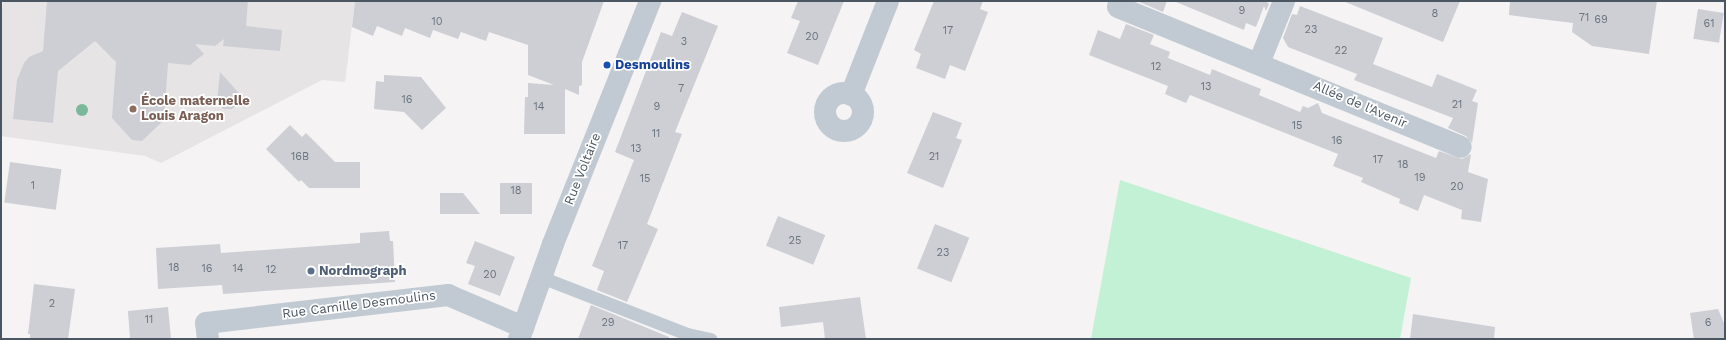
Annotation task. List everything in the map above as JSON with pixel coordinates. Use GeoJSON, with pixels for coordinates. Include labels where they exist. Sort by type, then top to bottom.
{"type":"FeatureCollection","features":[{"type":"Feature","properties":{"kind":"street","name":"Rue Voltaire"},"geometry":{"type":"LineString","coordinates":[[521,333],[541,277],[650,1]]}},
{"type":"Feature","properties":{"kind":"street"},"geometry":{"type":"LineString","coordinates":[[852,95],[888,1]]}},
{"type":"Feature","properties":{"kind":"street"},"geometry":{"type":"LineString","coordinates":[[1259,64],[1284,1]]}},
{"type":"Feature","properties":{"kind":"street","name":"Allée de l'Avenir"},"geometry":{"type":"LineString","coordinates":[[1118,6],[1461,148]]}},
{"type":"Feature","properties":{"kind":"street","name":"Rue Camille Desmoulins"},"geometry":{"type":"LineString","coordinates":[[208,339],[206,323],[448,295],[521,333]]}},
{"type":"Feature","properties":{"kind":"lane"},"geometry":{"type":"LineString","coordinates":[[541,277],[687,334],[710,339]]}},
{"type":"Feature","properties":{"kind":"shaded area","name":"École maternelle Louis Aragon"},"geometry":{"type":"Polygon","coordinates":[[[3,1],[355,1],[345,82],[322,80],[161,163],[145,156],[1,136],[1,17],[3,1]]]}},
{"type":"Feature","properties":{"kind":"green space"},"geometry":{"type":"Polygon","coordinates":[[[1120,180],[1411,278],[1400,339],[1091,339],[1120,180]]]}},
{"type":"Feature","properties":{"kind":"building"},"geometry":{"type":"Polygon","coordinates":[[[47,1],[248,1],[246,26],[282,30],[280,51],[223,46],[224,39],[215,46],[195,44],[204,54],[190,65],[168,63],[164,120],[142,141],[132,140],[112,118],[116,62],[95,41],[58,71],[53,123],[13,119],[17,80],[24,63],[29,57],[43,51],[47,1]]]}},
{"type":"Feature","properties":{"kind":"building"},"geometry":{"type":"Polygon","coordinates":[[[355,1],[604,1],[582,62],[582,85],[579,86],[579,95],[565,89],[565,134],[524,134],[525,97],[528,97],[528,83],[554,85],[528,75],[528,45],[489,32],[486,41],[461,32],[458,39],[433,30],[430,38],[405,28],[402,36],[377,26],[373,36],[352,27],[355,1]]]}},
{"type":"Feature","properties":{"kind":"building"},"geometry":{"type":"Polygon","coordinates":[[[798,1],[844,1],[818,65],[787,53],[800,21],[791,18],[798,1]]]}},
{"type":"Feature","properties":{"kind":"building"},"geometry":{"type":"Polygon","coordinates":[[[934,1],[983,1],[980,9],[988,12],[965,71],[950,65],[945,79],[916,68],[921,54],[914,50],[934,1]]]}},
{"type":"Feature","properties":{"kind":"building"},"geometry":{"type":"Polygon","coordinates":[[[1137,1],[1167,1],[1163,12],[1137,1]]]}},
{"type":"Feature","properties":{"kind":"building"},"geometry":{"type":"Polygon","coordinates":[[[1266,1],[1269,4],[1266,11],[1264,6],[1256,27],[1246,23],[1244,30],[1176,2],[1266,1]]]}},
{"type":"Feature","properties":{"kind":"building"},"geometry":{"type":"Polygon","coordinates":[[[1343,1],[1460,1],[1443,42],[1343,1]]]}},
{"type":"Feature","properties":{"kind":"building"},"geometry":{"type":"Polygon","coordinates":[[[1510,1],[1657,1],[1649,54],[1592,46],[1572,32],[1573,23],[1509,15],[1510,1]]]}},
{"type":"Feature","properties":{"kind":"building"},"geometry":{"type":"Polygon","coordinates":[[[1300,6],[1383,38],[1373,64],[1432,87],[1437,74],[1477,90],[1472,101],[1478,103],[1472,143],[1466,136],[1448,128],[1453,118],[1354,80],[1357,74],[1288,47],[1283,38],[1292,14],[1297,15],[1300,6]]]}},
{"type":"Feature","properties":{"kind":"building"},"geometry":{"type":"Polygon","coordinates":[[[1698,9],[1724,13],[1719,43],[1693,39],[1698,9]]]}},
{"type":"Feature","properties":{"kind":"building"},"geometry":{"type":"Polygon","coordinates":[[[682,12],[718,26],[675,132],[682,134],[647,224],[658,229],[627,302],[597,290],[604,271],[592,266],[634,160],[615,152],[661,32],[672,36],[682,12]]]}},
{"type":"Feature","properties":{"kind":"building"},"geometry":{"type":"Polygon","coordinates":[[[1126,24],[1154,35],[1150,44],[1170,52],[1168,58],[1210,75],[1212,69],[1261,89],[1259,95],[1300,112],[1303,106],[1308,108],[1318,103],[1322,113],[1436,158],[1439,151],[1462,159],[1471,154],[1468,172],[1488,179],[1481,222],[1461,219],[1462,210],[1424,195],[1418,211],[1399,203],[1400,199],[1361,182],[1363,178],[1333,166],[1338,154],[1190,95],[1186,103],[1165,94],[1168,86],[1089,55],[1098,30],[1120,39],[1126,24]]]}},
{"type":"Feature","properties":{"kind":"building"},"geometry":{"type":"Polygon","coordinates":[[[220,72],[244,99],[232,109],[223,109],[217,101],[220,72]]]}},
{"type":"Feature","properties":{"kind":"building"},"geometry":{"type":"Polygon","coordinates":[[[384,75],[421,77],[446,108],[422,130],[404,112],[374,109],[376,81],[384,82],[384,75]]]}},
{"type":"Feature","properties":{"kind":"building"},"geometry":{"type":"Polygon","coordinates":[[[933,112],[962,123],[956,138],[962,140],[943,188],[907,173],[933,112]]]}},
{"type":"Feature","properties":{"kind":"building"},"geometry":{"type":"Polygon","coordinates":[[[290,125],[302,137],[306,133],[335,162],[360,162],[360,188],[309,188],[301,180],[299,182],[266,149],[290,125]]]}},
{"type":"Feature","properties":{"kind":"building"},"geometry":{"type":"Polygon","coordinates":[[[10,162],[61,169],[56,210],[4,203],[10,162]]]}},
{"type":"Feature","properties":{"kind":"building"},"geometry":{"type":"Polygon","coordinates":[[[500,183],[532,183],[532,214],[500,214],[500,183]]]}},
{"type":"Feature","properties":{"kind":"building"},"geometry":{"type":"Polygon","coordinates":[[[440,193],[463,193],[480,214],[440,214],[440,193]]]}},
{"type":"Feature","properties":{"kind":"building"},"geometry":{"type":"Polygon","coordinates":[[[778,216],[825,235],[813,265],[766,246],[778,216]]]}},
{"type":"Feature","properties":{"kind":"building"},"geometry":{"type":"Polygon","coordinates":[[[935,224],[969,238],[951,282],[917,269],[935,224]]]}},
{"type":"Feature","properties":{"kind":"building"},"geometry":{"type":"Polygon","coordinates":[[[389,231],[390,241],[393,241],[395,282],[223,294],[222,285],[158,289],[156,248],[220,244],[221,253],[360,243],[360,233],[389,231]]]}},
{"type":"Feature","properties":{"kind":"building"},"geometry":{"type":"Polygon","coordinates":[[[475,241],[515,257],[500,296],[468,284],[475,266],[466,263],[475,241]]]}},
{"type":"Feature","properties":{"kind":"building"},"geometry":{"type":"Polygon","coordinates":[[[34,284],[75,289],[68,339],[30,339],[30,334],[28,334],[34,284]]]}},
{"type":"Feature","properties":{"kind":"building"},"geometry":{"type":"Polygon","coordinates":[[[860,297],[866,339],[825,339],[823,322],[781,327],[779,307],[860,297]]]}},
{"type":"Feature","properties":{"kind":"building"},"geometry":{"type":"Polygon","coordinates":[[[591,305],[669,337],[669,339],[578,339],[591,305]]]}},
{"type":"Feature","properties":{"kind":"building"},"geometry":{"type":"Polygon","coordinates":[[[168,307],[171,339],[130,339],[128,311],[168,307]]]}},
{"type":"Feature","properties":{"kind":"building"},"geometry":{"type":"Polygon","coordinates":[[[1718,309],[1724,323],[1725,339],[1694,339],[1690,313],[1718,309]]]}},
{"type":"Feature","properties":{"kind":"building"},"geometry":{"type":"Polygon","coordinates":[[[1413,314],[1495,327],[1494,339],[1410,339],[1413,314]]]}},
{"type":"Feature","properties":{"kind":"place","name":"Desmoulins"},"geometry":{"type":"Point","coordinates":[607,65]}},
{"type":"Feature","properties":{"kind":"place","name":"École maternelle Louis Aragon"},"geometry":{"type":"Point","coordinates":[133,109]}},
{"type":"Feature","properties":{"kind":"place","name":"Nordmograph"},"geometry":{"type":"Point","coordinates":[311,271]}}]}
